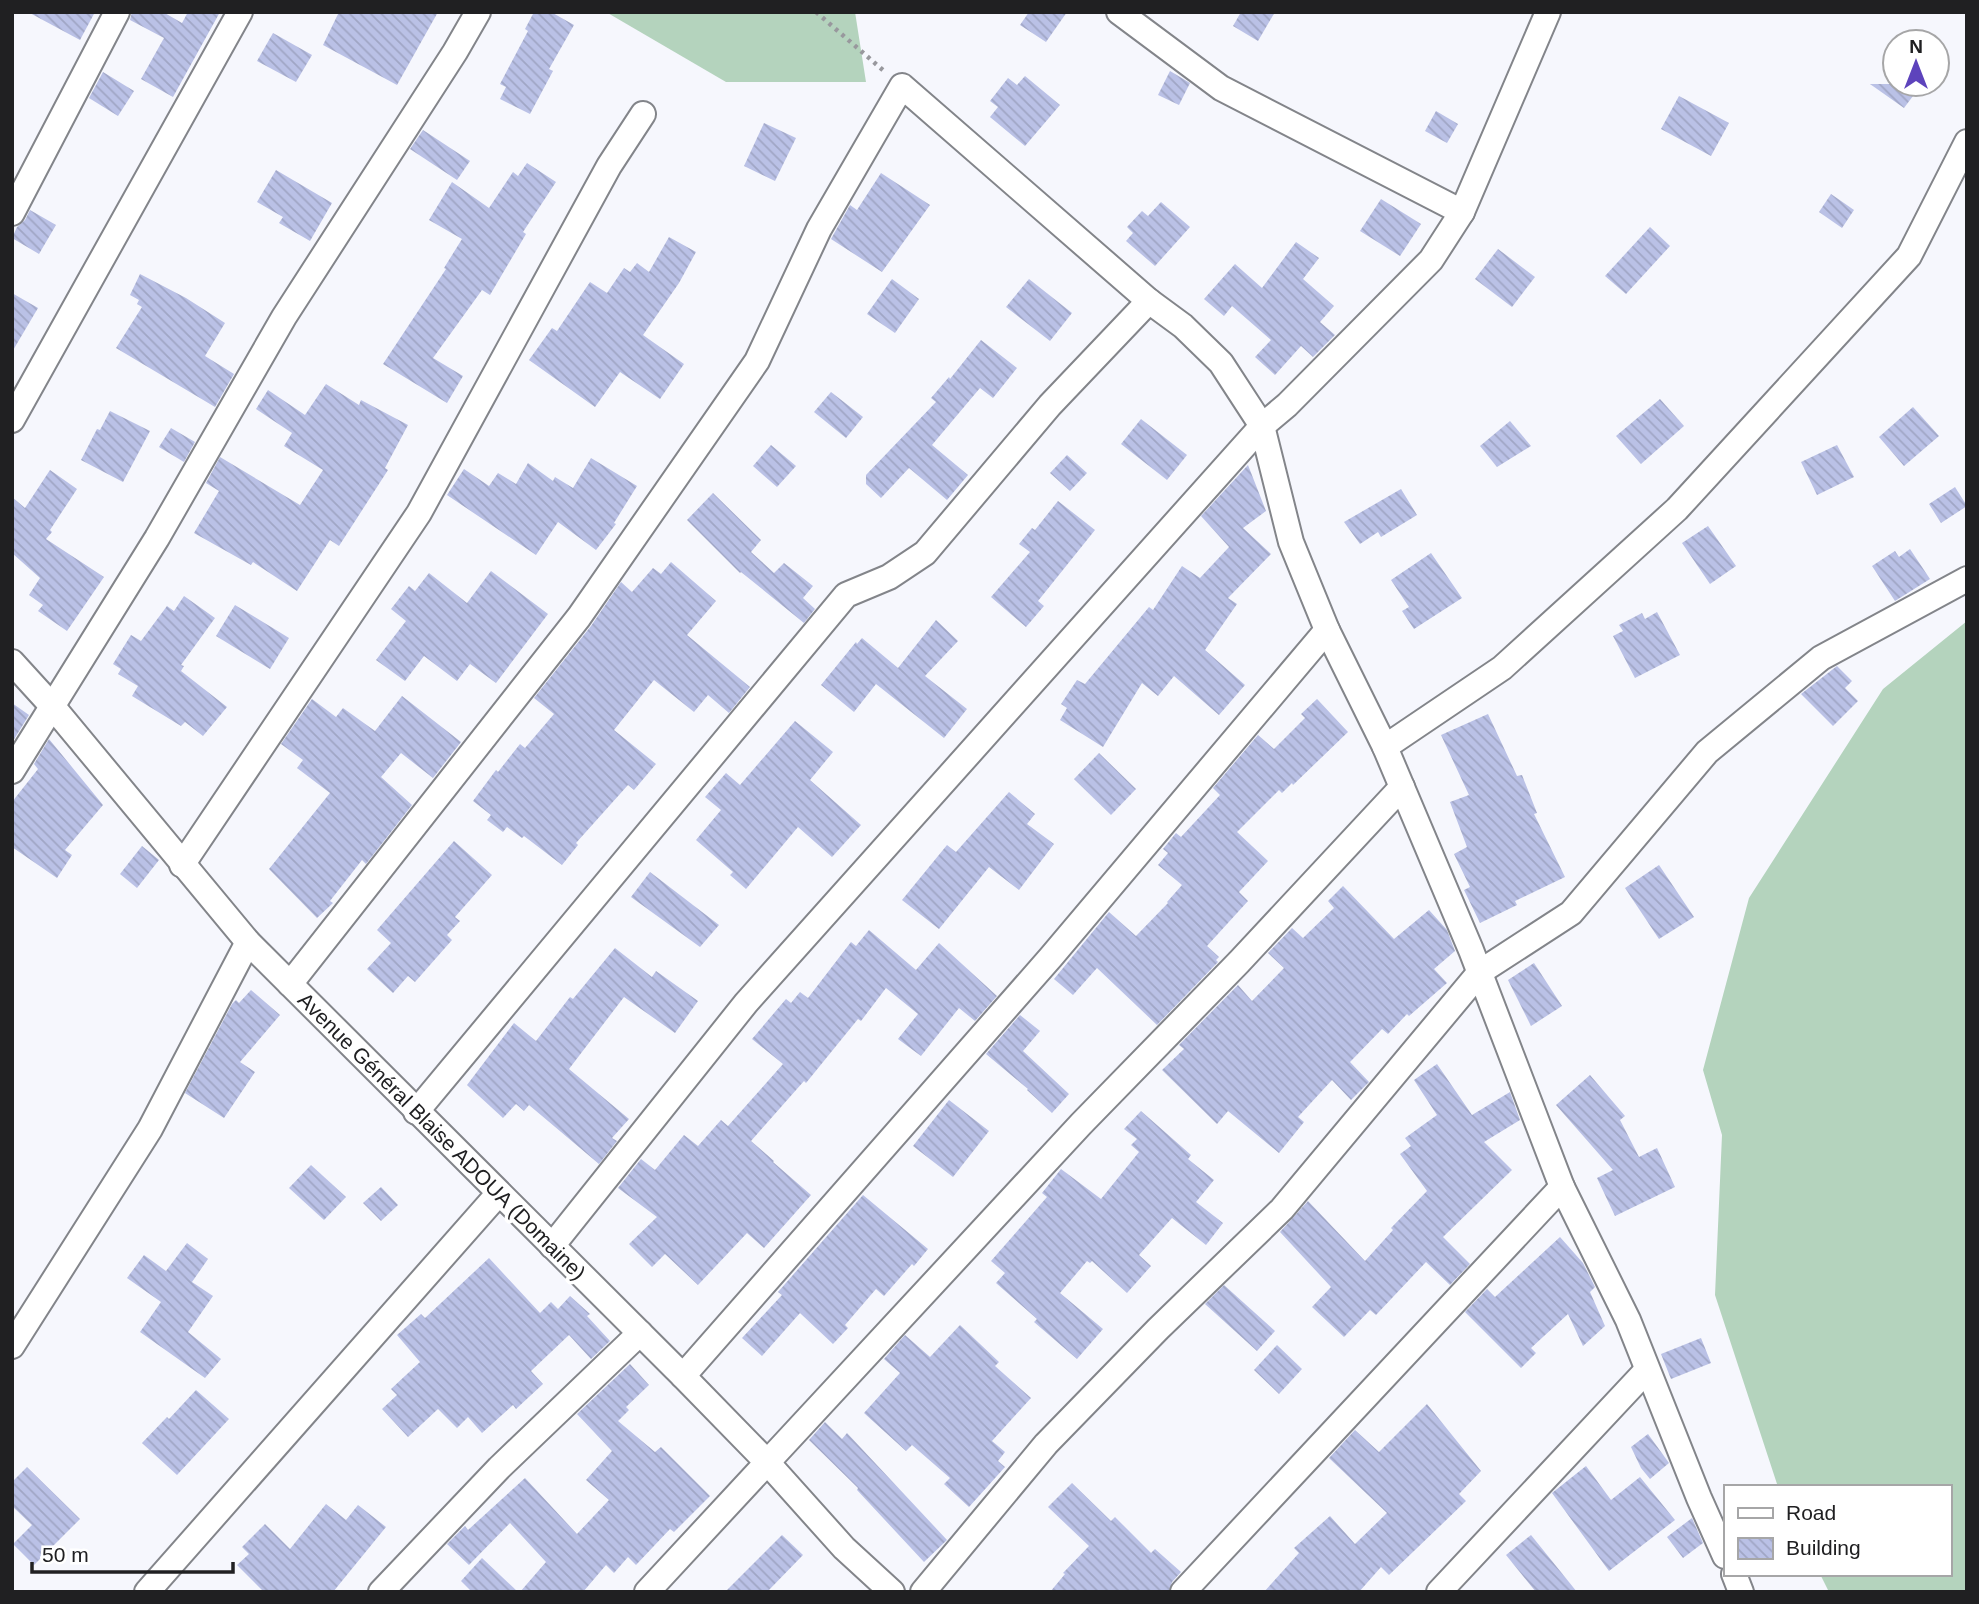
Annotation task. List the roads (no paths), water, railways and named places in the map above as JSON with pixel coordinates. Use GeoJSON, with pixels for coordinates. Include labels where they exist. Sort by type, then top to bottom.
{"type":"FeatureCollection","features":[{"type":"Feature","properties":{"kind":"street"},"geometry":{"type":"LineString","coordinates":[[12,213],[117,12]]}},
{"type":"Feature","properties":{"kind":"street"},"geometry":{"type":"LineString","coordinates":[[12,420],[240,12]]}},
{"type":"Feature","properties":{"kind":"street"},"geometry":{"type":"LineString","coordinates":[[12,771],[157,538],[284,317],[478,12]]}},
{"type":"Feature","properties":{"kind":"street"},"geometry":{"type":"LineString","coordinates":[[1119,12],[1221,88],[1462,212]]}},
{"type":"Feature","properties":{"kind":"street"},"geometry":{"type":"LineString","coordinates":[[552,1246],[747,1003],[1262,426],[1431,260],[1462,212],[1548,12]]}},
{"type":"Feature","properties":{"kind":"street"},"geometry":{"type":"LineString","coordinates":[[290,984],[579,617],[757,361],[819,229],[902,86],[1149,301],[1183,326],[1221,363],[1262,426],[1291,542],[1327,630],[1385,747],[1480,972],[1562,1187],[1628,1320],[1724,1554]]}},
{"type":"Feature","properties":{"kind":"street"},"geometry":{"type":"LineString","coordinates":[[182,865],[419,513],[609,166],[643,114]]}},
{"type":"Feature","properties":{"kind":"street"},"geometry":{"type":"LineString","coordinates":[[1385,747],[1502,668],[1677,509],[1909,256],[1967,142]]}},
{"type":"Feature","properties":{"kind":"street"},"geometry":{"type":"LineString","coordinates":[[416,1112],[846,595],[889,577],[925,553],[1050,405],[1149,301]]}},
{"type":"Feature","properties":{"kind":"street"},"geometry":{"type":"LineString","coordinates":[[922,1592],[1046,1444],[1158,1329],[1282,1209],[1480,972],[1571,913],[1707,752],[1821,658],[1967,579]]}},
{"type":"Feature","properties":{"kind":"street"},"geometry":{"type":"LineString","coordinates":[[683,1376],[1051,957],[1327,630]]}},
{"type":"Feature","properties":{"kind":"street","name":"Avenue Général Blaise ADOUA (Domaine)"},"geometry":{"type":"LineString","coordinates":[[12,662],[53,707],[248,942],[683,1376],[766,1461],[844,1548],[892,1592]]}},
{"type":"Feature","properties":{"kind":"street"},"geometry":{"type":"LineString","coordinates":[[647,1592],[1072,1134],[1239,962],[1402,787]]}},
{"type":"Feature","properties":{"kind":"street"},"geometry":{"type":"LineString","coordinates":[[12,1346],[150,1129],[248,942]]}},
{"type":"Feature","properties":{"kind":"street"},"geometry":{"type":"LineString","coordinates":[[1183,1592],[1562,1187]]}},
{"type":"Feature","properties":{"kind":"street"},"geometry":{"type":"LineString","coordinates":[[147,1592],[499,1194]]}},
{"type":"Feature","properties":{"kind":"street"},"geometry":{"type":"LineString","coordinates":[[381,1592],[499,1468],[640,1333]]}},
{"type":"Feature","properties":{"kind":"street"},"geometry":{"type":"LineString","coordinates":[[1439,1592],[1647,1370]]}}]}
